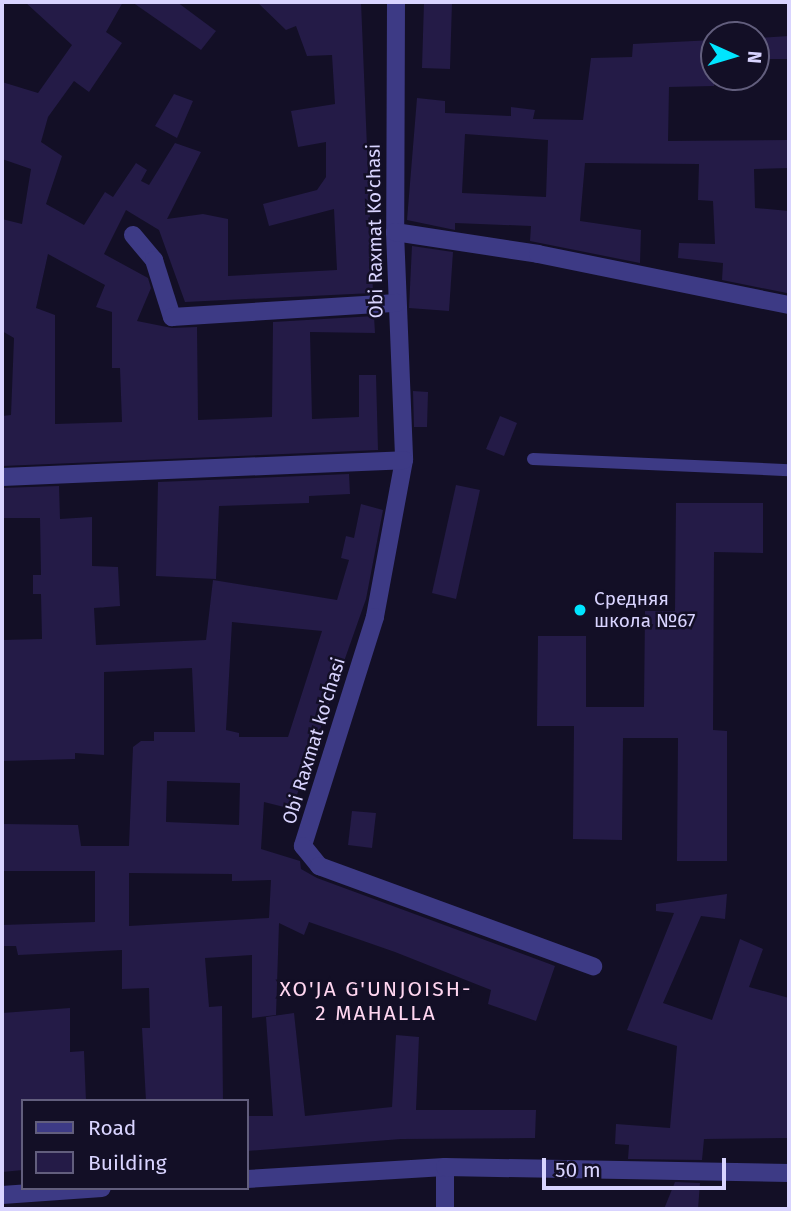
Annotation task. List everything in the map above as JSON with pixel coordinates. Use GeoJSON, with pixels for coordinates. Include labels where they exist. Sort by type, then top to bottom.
{"type":"FeatureCollection","features":[{"type":"Feature","properties":{"kind":"street","name":"Obi Raxmat Ko'chasi"},"geometry":{"type":"LineString","coordinates":[[396,2],[395,232],[404,460]]}},
{"type":"Feature","properties":{"kind":"street"},"geometry":{"type":"LineString","coordinates":[[395,232],[538,254],[789,306]]}},
{"type":"Feature","properties":{"kind":"street"},"geometry":{"type":"LineString","coordinates":[[133,235],[154,260],[172,317],[397,303]]}},
{"type":"Feature","properties":{"kind":"street"},"geometry":{"type":"LineString","coordinates":[[2,477],[404,460]]}},
{"type":"Feature","properties":{"kind":"street","name":"Obi Raxmat ko'chasi"},"geometry":{"type":"LineString","coordinates":[[404,460],[375,617],[303,846],[319,866],[593,966]]}},
{"type":"Feature","properties":{"kind":"street"},"geometry":{"type":"LineString","coordinates":[[248,1179],[445,1167],[789,1173]]}},
{"type":"Feature","properties":{"kind":"street"},"geometry":{"type":"LineString","coordinates":[[445,1167],[445,1209]]}},
{"type":"Feature","properties":{"kind":"street"},"geometry":{"type":"LineString","coordinates":[[2,1195],[73,1190]]}},
{"type":"Feature","properties":{"kind":"lane"},"geometry":{"type":"LineString","coordinates":[[533,459],[789,470]]}},
{"type":"Feature","properties":{"kind":"building"},"geometry":{"type":"Polygon","coordinates":[[[25,2],[123,2],[106,32],[122,43],[89,92],[74,81],[48,117],[41,142],[62,156],[46,204],[84,225],[105,192],[113,197],[136,163],[147,170],[141,181],[149,185],[175,143],[201,152],[167,219],[203,214],[228,219],[228,276],[337,270],[334,209],[269,226],[263,204],[317,190],[326,177],[326,142],[298,147],[291,111],[335,104],[332,55],[307,56],[296,26],[286,30],[257,2],[361,2],[373,293],[185,302],[159,230],[126,210],[104,254],[148,278],[151,288],[137,321],[172,328],[197,327],[198,420],[272,417],[273,322],[374,316],[375,333],[310,332],[312,419],[359,417],[359,375],[376,375],[378,450],[2,466],[2,416],[11,415],[14,338],[2,331],[2,219],[22,224],[31,169],[2,159],[2,82],[38,93],[72,45],[25,2]],[[48,254],[36,308],[55,315],[55,424],[122,422],[120,368],[112,368],[112,312],[96,307],[105,285],[48,254]]]}},
{"type":"Feature","properties":{"kind":"building"},"geometry":{"type":"Polygon","coordinates":[[[132,2],[177,2],[216,31],[201,50],[132,2]]]}},
{"type":"Feature","properties":{"kind":"building"},"geometry":{"type":"Polygon","coordinates":[[[424,2],[452,2],[450,69],[422,68],[424,2]]]}},
{"type":"Feature","properties":{"kind":"building"},"geometry":{"type":"Polygon","coordinates":[[[789,36],[789,59],[770,59],[770,37],[789,36]]]}},
{"type":"Feature","properties":{"kind":"building"},"geometry":{"type":"Polygon","coordinates":[[[700,41],[700,86],[669,87],[668,141],[789,140],[789,168],[754,169],[755,208],[789,211],[787,293],[722,280],[723,263],[678,258],[679,243],[715,244],[713,201],[698,200],[699,164],[585,163],[580,221],[641,230],[640,263],[530,241],[531,226],[455,223],[455,230],[407,220],[417,98],[445,101],[445,113],[511,116],[511,107],[535,110],[533,119],[583,120],[591,58],[632,57],[633,44],[700,41]],[[465,134],[462,193],[546,197],[548,140],[465,134]]]}},
{"type":"Feature","properties":{"kind":"building"},"geometry":{"type":"Polygon","coordinates":[[[174,94],[193,101],[177,138],[155,126],[174,94]]]}},
{"type":"Feature","properties":{"kind":"building"},"geometry":{"type":"Polygon","coordinates":[[[412,246],[453,252],[449,311],[409,308],[412,246]]]}},
{"type":"Feature","properties":{"kind":"building"},"geometry":{"type":"Polygon","coordinates":[[[413,391],[428,392],[427,427],[414,427],[413,391]]]}},
{"type":"Feature","properties":{"kind":"building"},"geometry":{"type":"Polygon","coordinates":[[[500,416],[517,423],[504,456],[486,449],[500,416]]]}},
{"type":"Feature","properties":{"kind":"building"},"geometry":{"type":"Polygon","coordinates":[[[349,474],[350,494],[309,496],[309,503],[219,506],[216,579],[156,576],[158,482],[349,474]]]}},
{"type":"Feature","properties":{"kind":"building"},"geometry":{"type":"Polygon","coordinates":[[[456,485],[480,490],[456,599],[432,593],[456,485]]]}},
{"type":"Feature","properties":{"kind":"building"},"geometry":{"type":"Polygon","coordinates":[[[59,486],[60,519],[92,517],[92,566],[118,567],[120,606],[94,608],[96,645],[206,640],[213,580],[337,600],[349,560],[341,558],[346,536],[354,538],[361,504],[383,510],[366,599],[292,809],[264,802],[261,849],[300,861],[301,869],[317,878],[555,966],[536,1021],[488,1004],[491,990],[395,952],[309,922],[304,935],[279,923],[276,1015],[252,1018],[252,955],[205,958],[209,1007],[222,1006],[223,1099],[146,1099],[142,1028],[150,1028],[149,988],[122,989],[122,950],[18,955],[16,946],[2,946],[2,925],[95,922],[95,871],[2,871],[2,824],[78,825],[81,846],[129,846],[133,747],[141,741],[154,741],[154,732],[195,732],[192,668],[104,672],[104,755],[75,753],[75,759],[2,761],[2,640],[42,639],[41,594],[33,594],[33,575],[41,575],[40,518],[2,518],[2,488],[59,486]],[[232,622],[226,730],[239,733],[239,737],[288,737],[322,631],[232,622]],[[167,781],[166,822],[239,825],[240,783],[167,781]],[[129,873],[129,926],[269,918],[271,880],[232,881],[232,874],[129,873]]]}},
{"type":"Feature","properties":{"kind":"building"},"geometry":{"type":"Polygon","coordinates":[[[676,503],[763,503],[763,553],[714,552],[713,730],[727,731],[727,861],[677,861],[678,738],[623,738],[622,840],[573,839],[574,726],[537,726],[538,636],[586,636],[586,707],[644,707],[645,611],[675,611],[676,503]]]}},
{"type":"Feature","properties":{"kind":"building"},"geometry":{"type":"Polygon","coordinates":[[[352,811],[376,813],[372,848],[348,845],[352,811]]]}},
{"type":"Feature","properties":{"kind":"building"},"geometry":{"type":"Polygon","coordinates":[[[727,894],[725,919],[701,916],[663,1003],[712,1020],[740,939],[763,949],[749,987],[789,998],[787,1138],[704,1139],[702,1160],[628,1159],[629,1145],[615,1144],[616,1124],[670,1128],[677,1046],[627,1030],[674,913],[656,911],[656,904],[727,894]]]}},
{"type":"Feature","properties":{"kind":"building"},"geometry":{"type":"Polygon","coordinates":[[[70,1008],[70,1052],[84,1051],[86,1099],[21,1099],[21,1170],[2,1172],[2,1013],[70,1008]]]}},
{"type":"Feature","properties":{"kind":"building"},"geometry":{"type":"Polygon","coordinates":[[[294,1013],[305,1116],[392,1107],[396,1035],[419,1037],[416,1110],[536,1110],[535,1138],[401,1139],[248,1151],[248,1116],[273,1116],[266,1017],[294,1013]]]}},
{"type":"Feature","properties":{"kind":"building"},"geometry":{"type":"Polygon","coordinates":[[[675,1182],[700,1183],[698,1209],[664,1209],[675,1182]]]}},
{"type":"Feature","properties":{"kind":"place","name":"Средняя школа №67"},"geometry":{"type":"Point","coordinates":[580,610]}},
{"type":"Feature","properties":{"kind":"district","name":"XO'JA G'UNJOISH- 2 MAHALLA"},"geometry":{"type":"Point","coordinates":[376,1001]}}]}
